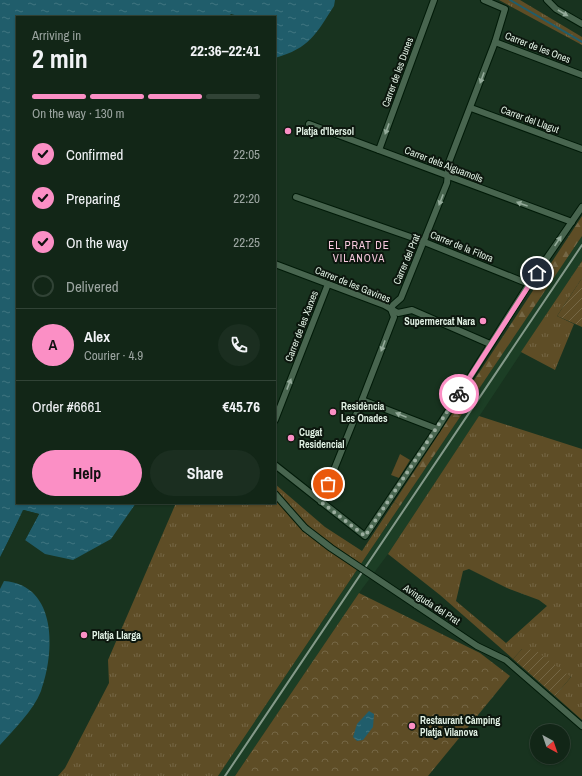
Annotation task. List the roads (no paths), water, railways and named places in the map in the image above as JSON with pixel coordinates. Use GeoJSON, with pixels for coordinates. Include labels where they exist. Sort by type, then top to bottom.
{"type":"FeatureCollection","features":[{"type":"Feature","properties":{"kind":"street","name":"Carrer de les Dunes"},"geometry":{"type":"LineString","coordinates":[[379,150],[434,0]]}},
{"type":"Feature","properties":{"kind":"street","name":"Carrer de les Ones"},"geometry":{"type":"LineString","coordinates":[[484,0],[505,9],[495,42],[582,75]]}},
{"type":"Feature","properties":{"kind":"street"},"geometry":{"type":"LineString","coordinates":[[547,0],[556,9],[582,24]]}},
{"type":"Feature","properties":{"kind":"street","name":"Carrer del Prat"},"geometry":{"type":"LineString","coordinates":[[391,310],[392,305],[401,298],[449,177],[449,162],[471,108],[495,42]]}},
{"type":"Feature","properties":{"kind":"street","name":"Carrer del Llagut"},"geometry":{"type":"LineString","coordinates":[[471,108],[582,149]]}},
{"type":"Feature","properties":{"kind":"street","name":"Carrer dels Aiguamolls"},"geometry":{"type":"LineString","coordinates":[[309,124],[572,222]]}},
{"type":"Feature","properties":{"kind":"street","name":"Carrer de la Fitora"},"geometry":{"type":"LineString","coordinates":[[296,197],[423,242],[529,284]]}},
{"type":"Feature","properties":{"kind":"street"},"geometry":{"type":"LineString","coordinates":[[276,467],[365,536],[437,429],[529,284],[582,207]]}},
{"type":"Feature","properties":{"kind":"street","name":"Carrer de les Gavines"},"geometry":{"type":"LineString","coordinates":[[276,264],[384,305],[398,313],[412,310],[490,344]]}},
{"type":"Feature","properties":{"kind":"street","name":"Carrer de les Xarxes"},"geometry":{"type":"LineString","coordinates":[[276,417],[328,284]]}},
{"type":"Feature","properties":{"kind":"street"},"geometry":{"type":"LineString","coordinates":[[321,502],[394,317],[391,310]]}},
{"type":"Feature","properties":{"kind":"street"},"geometry":{"type":"LineString","coordinates":[[362,400],[437,429]]}},
{"type":"Feature","properties":{"kind":"street","name":"Avinguda del Prat"},"geometry":{"type":"LineString","coordinates":[[276,495],[305,528],[331,548],[478,646],[506,660],[582,726]]}},
{"type":"Feature","properties":{"kind":"water"},"geometry":{"type":"Polygon","coordinates":[[[0,0],[335,0],[334,6],[311,39],[296,50],[276,58],[276,16],[238,16],[231,14],[229,16],[16,16],[16,504],[135,504],[111,539],[73,560],[45,554],[25,540],[39,514],[24,510],[0,557],[0,0]]]}},
{"type":"Feature","properties":{"kind":"water"},"geometry":{"type":"Polygon","coordinates":[[[4,581],[22,585],[35,595],[43,608],[48,623],[50,641],[46,676],[38,698],[23,720],[0,745],[0,589],[4,581]]]}},
{"type":"Feature","properties":{"kind":"water"},"geometry":{"type":"Polygon","coordinates":[[[369,711],[374,714],[373,727],[363,740],[357,741],[353,737],[357,724],[369,711]]]}},
{"type":"Feature","properties":{"kind":"waterway"},"geometry":{"type":"LineString","coordinates":[[510,0],[582,42]]}},
{"type":"Feature","properties":{"kind":"railway"},"geometry":{"type":"LineString","coordinates":[[225,776],[582,245]]}},
{"type":"Feature","properties":{"kind":"place","name":"Platja d'Ibersol"},"geometry":{"type":"Point","coordinates":[288,131]}},
{"type":"Feature","properties":{"kind":"place","name":"Supermercat Nara"},"geometry":{"type":"Point","coordinates":[483,321]}},
{"type":"Feature","properties":{"kind":"place","name":"Residència Les Onades"},"geometry":{"type":"Point","coordinates":[333,412]}},
{"type":"Feature","properties":{"kind":"place","name":"Cugat Residencial"},"geometry":{"type":"Point","coordinates":[291,438]}},
{"type":"Feature","properties":{"kind":"place","name":"Platja Llarga"},"geometry":{"type":"Point","coordinates":[84,635]}},
{"type":"Feature","properties":{"kind":"place","name":"Restaurant Càmping Platja Vilanova"},"geometry":{"type":"Point","coordinates":[412,726]}},
{"type":"Feature","properties":{"kind":"district","name":"EL PRAT DE VILANOVA"},"geometry":{"type":"Point","coordinates":[359,251]}}]}
